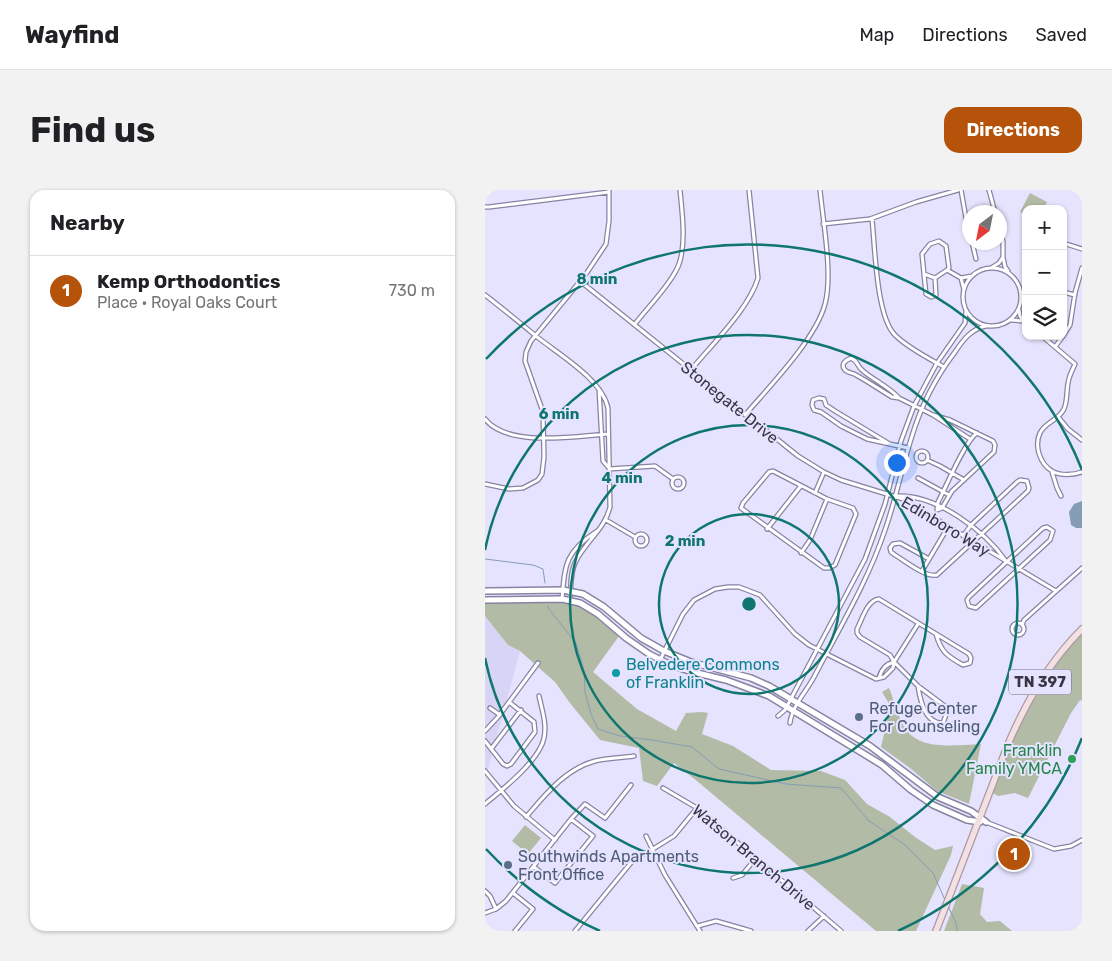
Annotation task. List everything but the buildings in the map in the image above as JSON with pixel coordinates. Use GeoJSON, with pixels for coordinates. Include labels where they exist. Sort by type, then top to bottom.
{"type":"FeatureCollection","features":[{"type":"Feature","properties":{"kind":"main road"},"geometry":{"type":"LineString","coordinates":[[485,591],[563,590],[583,594],[594,600],[641,638],[664,651],[691,662],[751,678],[769,686],[870,746],[938,797],[982,820]]}},
{"type":"Feature","properties":{"kind":"main road"},"geometry":{"type":"LineString","coordinates":[[485,600],[562,599],[570,600],[589,608],[636,646],[661,660],[689,671],[748,687],[769,696],[882,765],[929,802],[967,820],[982,820]]}},
{"type":"Feature","properties":{"kind":"main road","name":"TN 397"},"geometry":{"type":"LineString","coordinates":[[937,929],[982,820],[1009,742],[1032,694],[1053,663],[1082,629]]}},
{"type":"Feature","properties":{"kind":"street"},"geometry":{"type":"LineString","coordinates":[[635,324],[670,279],[680,261],[683,243],[680,190]]}},
{"type":"Feature","properties":{"kind":"street"},"geometry":{"type":"LineString","coordinates":[[691,370],[741,310],[756,285],[758,278],[749,190]]}},
{"type":"Feature","properties":{"kind":"street"},"geometry":{"type":"LineString","coordinates":[[745,415],[780,375],[812,332],[826,303],[828,270],[820,190]]}},
{"type":"Feature","properties":{"kind":"street"},"geometry":{"type":"LineString","coordinates":[[823,224],[873,219],[916,202],[959,190],[962,205]]}},
{"type":"Feature","properties":{"kind":"street"},"geometry":{"type":"LineString","coordinates":[[989,190],[993,205]]}},
{"type":"Feature","properties":{"kind":"street"},"geometry":{"type":"LineString","coordinates":[[485,207],[609,191],[609,221],[606,244],[580,281],[535,336],[526,352],[525,361],[543,412],[545,457],[542,474],[538,480],[529,486],[509,489],[485,484]]}},
{"type":"Feature","properties":{"kind":"street"},"geometry":{"type":"LineString","coordinates":[[873,219],[881,304],[885,318],[894,335],[944,368]]}},
{"type":"Feature","properties":{"kind":"street"},"geometry":{"type":"LineString","coordinates":[[939,241],[946,246],[949,268],[935,278],[936,295],[931,297],[926,294],[922,254],[929,244],[939,241]]}},
{"type":"Feature","properties":{"kind":"street"},"geometry":{"type":"LineString","coordinates":[[1067,244],[1082,249]]}},
{"type":"Feature","properties":{"kind":"street"},"geometry":{"type":"LineString","coordinates":[[974,250],[977,259]]}},
{"type":"Feature","properties":{"kind":"street"},"geometry":{"type":"LineString","coordinates":[[1003,250],[1005,267],[1021,290],[1022,297],[1019,310],[1022,319]]}},
{"type":"Feature","properties":{"kind":"street"},"geometry":{"type":"LineString","coordinates":[[991,268],[999,263],[1003,257]]}},
{"type":"Feature","properties":{"kind":"street"},"geometry":{"type":"LineString","coordinates":[[964,291],[967,283],[973,276],[984,269],[997,268],[1010,274]]}},
{"type":"Feature","properties":{"kind":"street"},"geometry":{"type":"LineString","coordinates":[[1067,330],[1070,326],[1082,268]]}},
{"type":"Feature","properties":{"kind":"street"},"geometry":{"type":"LineString","coordinates":[[947,270],[961,278],[973,276]]}},
{"type":"Feature","properties":{"kind":"street"},"geometry":{"type":"LineString","coordinates":[[924,274],[935,278]]}},
{"type":"Feature","properties":{"kind":"street"},"geometry":{"type":"LineString","coordinates":[[778,716],[787,707],[865,559],[914,406],[937,363],[965,323],[966,311],[961,278]]}},
{"type":"Feature","properties":{"kind":"street","name":"Stonegate Drive"},"geometry":{"type":"LineString","coordinates":[[580,281],[798,456],[841,480],[896,496]]}},
{"type":"Feature","properties":{"kind":"street"},"geometry":{"type":"LineString","coordinates":[[1067,293],[1075,295]]}},
{"type":"Feature","properties":{"kind":"street"},"geometry":{"type":"LineString","coordinates":[[485,295],[574,366],[599,389],[606,399],[610,507],[606,520],[600,530],[577,559],[574,566],[570,600]]}},
{"type":"Feature","properties":{"kind":"street"},"geometry":{"type":"LineString","coordinates":[[790,723],[793,710],[813,679],[875,556],[896,496],[908,448],[922,410],[944,368],[975,329],[985,326],[999,326],[1011,320],[1019,310]]}},
{"type":"Feature","properties":{"kind":"street"},"geometry":{"type":"LineString","coordinates":[[966,311],[978,323],[985,326]]}},
{"type":"Feature","properties":{"kind":"street"},"geometry":{"type":"LineString","coordinates":[[1011,320],[1022,322]]}},
{"type":"Feature","properties":{"kind":"street"},"geometry":{"type":"LineString","coordinates":[[1047,340],[1075,364],[1069,378],[1065,406],[1059,418],[1044,426],[1039,435],[1037,446],[1043,460],[1052,472],[1061,496]]}},
{"type":"Feature","properties":{"kind":"street"},"geometry":{"type":"LineString","coordinates":[[1055,347],[1060,340]]}},
{"type":"Feature","properties":{"kind":"street"},"geometry":{"type":"LineString","coordinates":[[899,398],[894,392],[859,368],[853,359],[845,361],[843,366],[845,370],[855,374],[892,397],[899,398],[933,415],[950,420],[993,441],[994,452],[963,480],[949,495],[942,508],[937,510]]}},
{"type":"Feature","properties":{"kind":"street"},"geometry":{"type":"LineString","coordinates":[[855,374],[859,368]]}},
{"type":"Feature","properties":{"kind":"street"},"geometry":{"type":"LineString","coordinates":[[599,389],[603,461],[609,468]]}},
{"type":"Feature","properties":{"kind":"street"},"geometry":{"type":"LineString","coordinates":[[889,442],[867,439],[852,432],[814,410],[813,400],[822,398],[828,406],[857,424],[889,442],[908,448]]}},
{"type":"Feature","properties":{"kind":"street"},"geometry":{"type":"LineString","coordinates":[[823,414],[828,406]]}},
{"type":"Feature","properties":{"kind":"street"},"geometry":{"type":"LineString","coordinates":[[933,415],[970,439]]}},
{"type":"Feature","properties":{"kind":"street"},"geometry":{"type":"LineString","coordinates":[[1059,418],[1068,429],[1082,440]]}},
{"type":"Feature","properties":{"kind":"street"},"geometry":{"type":"LineString","coordinates":[[485,419],[490,425],[510,435],[544,438],[608,434]]}},
{"type":"Feature","properties":{"kind":"street"},"geometry":{"type":"LineString","coordinates":[[852,432],[857,424]]}},
{"type":"Feature","properties":{"kind":"street"},"geometry":{"type":"LineString","coordinates":[[933,518],[970,439],[977,433]]}},
{"type":"Feature","properties":{"kind":"street"},"geometry":{"type":"LineString","coordinates":[[919,452],[925,452],[927,460],[922,464],[918,462],[916,455],[919,452]]}},
{"type":"Feature","properties":{"kind":"street"},"geometry":{"type":"LineString","coordinates":[[927,460],[963,480]]}},
{"type":"Feature","properties":{"kind":"street"},"geometry":{"type":"LineString","coordinates":[[609,468],[655,466],[673,479]]}},
{"type":"Feature","properties":{"kind":"street"},"geometry":{"type":"LineString","coordinates":[[771,471],[777,472],[800,486],[827,499],[853,508],[856,514],[835,565],[829,568],[823,568],[767,529],[741,508],[771,471]]}},
{"type":"Feature","properties":{"kind":"street"},"geometry":{"type":"LineString","coordinates":[[815,493],[825,472]]}},
{"type":"Feature","properties":{"kind":"street"},"geometry":{"type":"LineString","coordinates":[[1052,472],[1069,474],[1082,472]]}},
{"type":"Feature","properties":{"kind":"street"},"geometry":{"type":"LineString","coordinates":[[681,477],[685,482],[684,486],[681,489],[675,488],[672,485],[673,479],[681,477]]}},
{"type":"Feature","properties":{"kind":"street"},"geometry":{"type":"LineString","coordinates":[[918,478],[949,495]]}},
{"type":"Feature","properties":{"kind":"street"},"geometry":{"type":"LineString","coordinates":[[929,560],[900,542],[893,544],[890,548],[891,552],[895,555],[929,576],[937,575],[1028,491],[1027,482],[1020,480],[1017,482],[971,525],[963,536]]}},
{"type":"Feature","properties":{"kind":"street"},"geometry":{"type":"LineString","coordinates":[[767,529],[800,486]]}},
{"type":"Feature","properties":{"kind":"street","name":"Edinboro Way"},"geometry":{"type":"LineString","coordinates":[[896,496],[903,496],[937,506],[971,525],[982,534],[1007,562]]}},
{"type":"Feature","properties":{"kind":"street","name":"Edinboro Way"},"geometry":{"type":"LineString","coordinates":[[896,496],[1056,592]]}},
{"type":"Feature","properties":{"kind":"street"},"geometry":{"type":"LineString","coordinates":[[801,553],[810,540],[827,499]]}},
{"type":"Feature","properties":{"kind":"street"},"geometry":{"type":"LineString","coordinates":[[606,520],[635,537]]}},
{"type":"Feature","properties":{"kind":"street"},"geometry":{"type":"LineString","coordinates":[[922,571],[948,527]]}},
{"type":"Feature","properties":{"kind":"street"},"geometry":{"type":"LineString","coordinates":[[1043,528],[1051,528],[1053,534],[1050,540],[976,608],[969,606],[967,600],[969,597],[1007,562],[1043,528]]}},
{"type":"Feature","properties":{"kind":"street"},"geometry":{"type":"LineString","coordinates":[[562,599],[564,570],[570,555],[588,537],[600,530]]}},
{"type":"Feature","properties":{"kind":"street"},"geometry":{"type":"LineString","coordinates":[[638,534],[642,534],[646,536],[646,542],[643,545],[637,545],[635,537],[638,534]]}},
{"type":"Feature","properties":{"kind":"street"},"geometry":{"type":"LineString","coordinates":[[1022,625],[1024,620],[1082,568]]}},
{"type":"Feature","properties":{"kind":"street"},"geometry":{"type":"LineString","coordinates":[[661,660],[687,607],[704,594],[715,589],[728,587],[748,590],[760,595],[801,640],[877,679],[884,677],[893,668],[894,662],[918,624]]}},
{"type":"Feature","properties":{"kind":"street"},"geometry":{"type":"LineString","coordinates":[[918,686],[925,713],[939,723],[943,722],[947,712],[946,707],[918,686],[894,662],[890,655],[860,637],[857,634],[857,629],[869,604],[874,600],[879,600],[918,624],[936,634],[969,654],[971,658],[968,665],[963,665],[947,656],[941,649],[936,634]]}},
{"type":"Feature","properties":{"kind":"street"},"geometry":{"type":"LineString","coordinates":[[485,731],[500,715],[538,663]]}},
{"type":"Feature","properties":{"kind":"street"},"geometry":{"type":"LineString","coordinates":[[485,804],[501,791],[539,751],[544,740],[545,726],[539,696]]}},
{"type":"Feature","properties":{"kind":"street"},"geometry":{"type":"LineString","coordinates":[[485,741],[503,764],[507,766],[511,764],[536,730],[535,722],[509,702]]}},
{"type":"Feature","properties":{"kind":"street"},"geometry":{"type":"LineString","coordinates":[[490,708],[500,715]]}},
{"type":"Feature","properties":{"kind":"street"},"geometry":{"type":"LineString","coordinates":[[491,749],[521,710]]}},
{"type":"Feature","properties":{"kind":"street"},"geometry":{"type":"LineString","coordinates":[[526,817],[553,786],[582,766],[595,761],[633,756]]}},
{"type":"Feature","properties":{"kind":"street"},"geometry":{"type":"LineString","coordinates":[[485,771],[526,817],[555,840]]}},
{"type":"Feature","properties":{"kind":"street"},"geometry":{"type":"LineString","coordinates":[[485,913],[496,909],[513,894],[571,819],[585,804],[605,818],[631,785]]}},
{"type":"Feature","properties":{"kind":"street","name":"Watson Branch Drive"},"geometry":{"type":"LineString","coordinates":[[663,788],[697,808],[841,931]]}},
{"type":"Feature","properties":{"kind":"street"},"geometry":{"type":"LineString","coordinates":[[575,931],[634,859],[653,850],[674,836],[697,808]]}},
{"type":"Feature","properties":{"kind":"street"},"geometry":{"type":"LineString","coordinates":[[534,867],[555,883],[593,836],[571,819]]}},
{"type":"Feature","properties":{"kind":"street"},"geometry":{"type":"LineString","coordinates":[[982,820],[1054,849],[1071,846],[1082,840]]}},
{"type":"Feature","properties":{"kind":"street"},"geometry":{"type":"LineString","coordinates":[[646,836],[665,875],[700,931]]}},
{"type":"Feature","properties":{"kind":"street"},"geometry":{"type":"LineString","coordinates":[[733,878],[742,875],[756,858]]}},
{"type":"Feature","properties":{"kind":"street"},"geometry":{"type":"LineString","coordinates":[[485,891],[490,896],[496,909]]}},
{"type":"Feature","properties":{"kind":"street"},"geometry":{"type":"LineString","coordinates":[[513,894],[533,909],[515,931]]}},
{"type":"Feature","properties":{"kind":"street"},"geometry":{"type":"LineString","coordinates":[[808,931],[824,916]]}},
{"type":"Feature","properties":{"kind":"street"},"geometry":{"type":"LineString","coordinates":[[698,926],[716,921],[751,931]]}},
{"type":"Feature","properties":{"kind":"shaded area"},"geometry":{"type":"Polygon","coordinates":[[[485,616],[508,645],[520,651],[487,773],[485,771],[485,616]]]}},
{"type":"Feature","properties":{"kind":"green space"},"geometry":{"type":"Polygon","coordinates":[[[1030,193],[1047,202],[1046,205],[1024,205],[1030,193]]]}},
{"type":"Feature","properties":{"kind":"green space"},"geometry":{"type":"Polygon","coordinates":[[[562,599],[580,603],[616,630],[619,636],[593,672],[637,709],[676,731],[686,713],[708,713],[702,734],[733,746],[771,770],[821,771],[845,780],[867,804],[890,817],[935,850],[953,846],[951,855],[916,931],[876,931],[674,763],[657,786],[643,781],[639,748],[600,740],[555,682],[520,651],[508,645],[485,616],[485,600],[562,599]]]}},
{"type":"Feature","properties":{"kind":"green space"},"geometry":{"type":"Polygon","coordinates":[[[1082,629],[1082,701],[1080,700],[1071,713],[1028,798],[1015,793],[998,796],[991,792],[1032,694],[1082,629]]]}},
{"type":"Feature","properties":{"kind":"green space"},"geometry":{"type":"Polygon","coordinates":[[[889,688],[903,725],[909,734],[918,740],[949,746],[981,744],[969,804],[937,791],[881,747],[888,717],[888,702],[882,692],[889,688]]]}},
{"type":"Feature","properties":{"kind":"green space"},"geometry":{"type":"Polygon","coordinates":[[[525,825],[541,838],[528,854],[512,841],[525,825]]]}},
{"type":"Feature","properties":{"kind":"green space"},"geometry":{"type":"Polygon","coordinates":[[[962,884],[984,888],[980,914],[987,922],[1000,921],[1012,931],[944,931],[962,884]]]}},
{"type":"Feature","properties":{"kind":"water"},"geometry":{"type":"Polygon","coordinates":[[[1082,501],[1082,528],[1076,528],[1071,525],[1069,512],[1074,504],[1082,501]]]}},
{"type":"Feature","properties":{"kind":"waterway"},"geometry":{"type":"LineString","coordinates":[[485,559],[533,565],[543,569],[545,583]]}},
{"type":"Feature","properties":{"kind":"waterway"},"geometry":{"type":"LineString","coordinates":[[548,606],[576,643],[584,670],[585,692],[591,714],[598,729],[620,736],[692,747],[719,769],[786,784],[841,788],[869,821],[905,845],[933,873],[945,900]]}},
{"type":"Feature","properties":{"kind":"waterway"},"geometry":{"type":"LineString","coordinates":[[948,906],[956,923],[957,931]]}},
{"type":"Feature","properties":{"kind":"place","name":"Belvedere Commons of Franklin"},"geometry":{"type":"Point","coordinates":[616,673]}},
{"type":"Feature","properties":{"kind":"place","name":"Refuge Center For Counseling"},"geometry":{"type":"Point","coordinates":[859,717]}},
{"type":"Feature","properties":{"kind":"place","name":"Franklin Family YMCA"},"geometry":{"type":"Point","coordinates":[1072,759]}},
{"type":"Feature","properties":{"kind":"place","name":"Kemp Orthodontics"},"geometry":{"type":"Point","coordinates":[1014,854]}},
{"type":"Feature","properties":{"kind":"place","name":"Southwinds Apartments Front Office"},"geometry":{"type":"Point","coordinates":[508,865]}}]}
